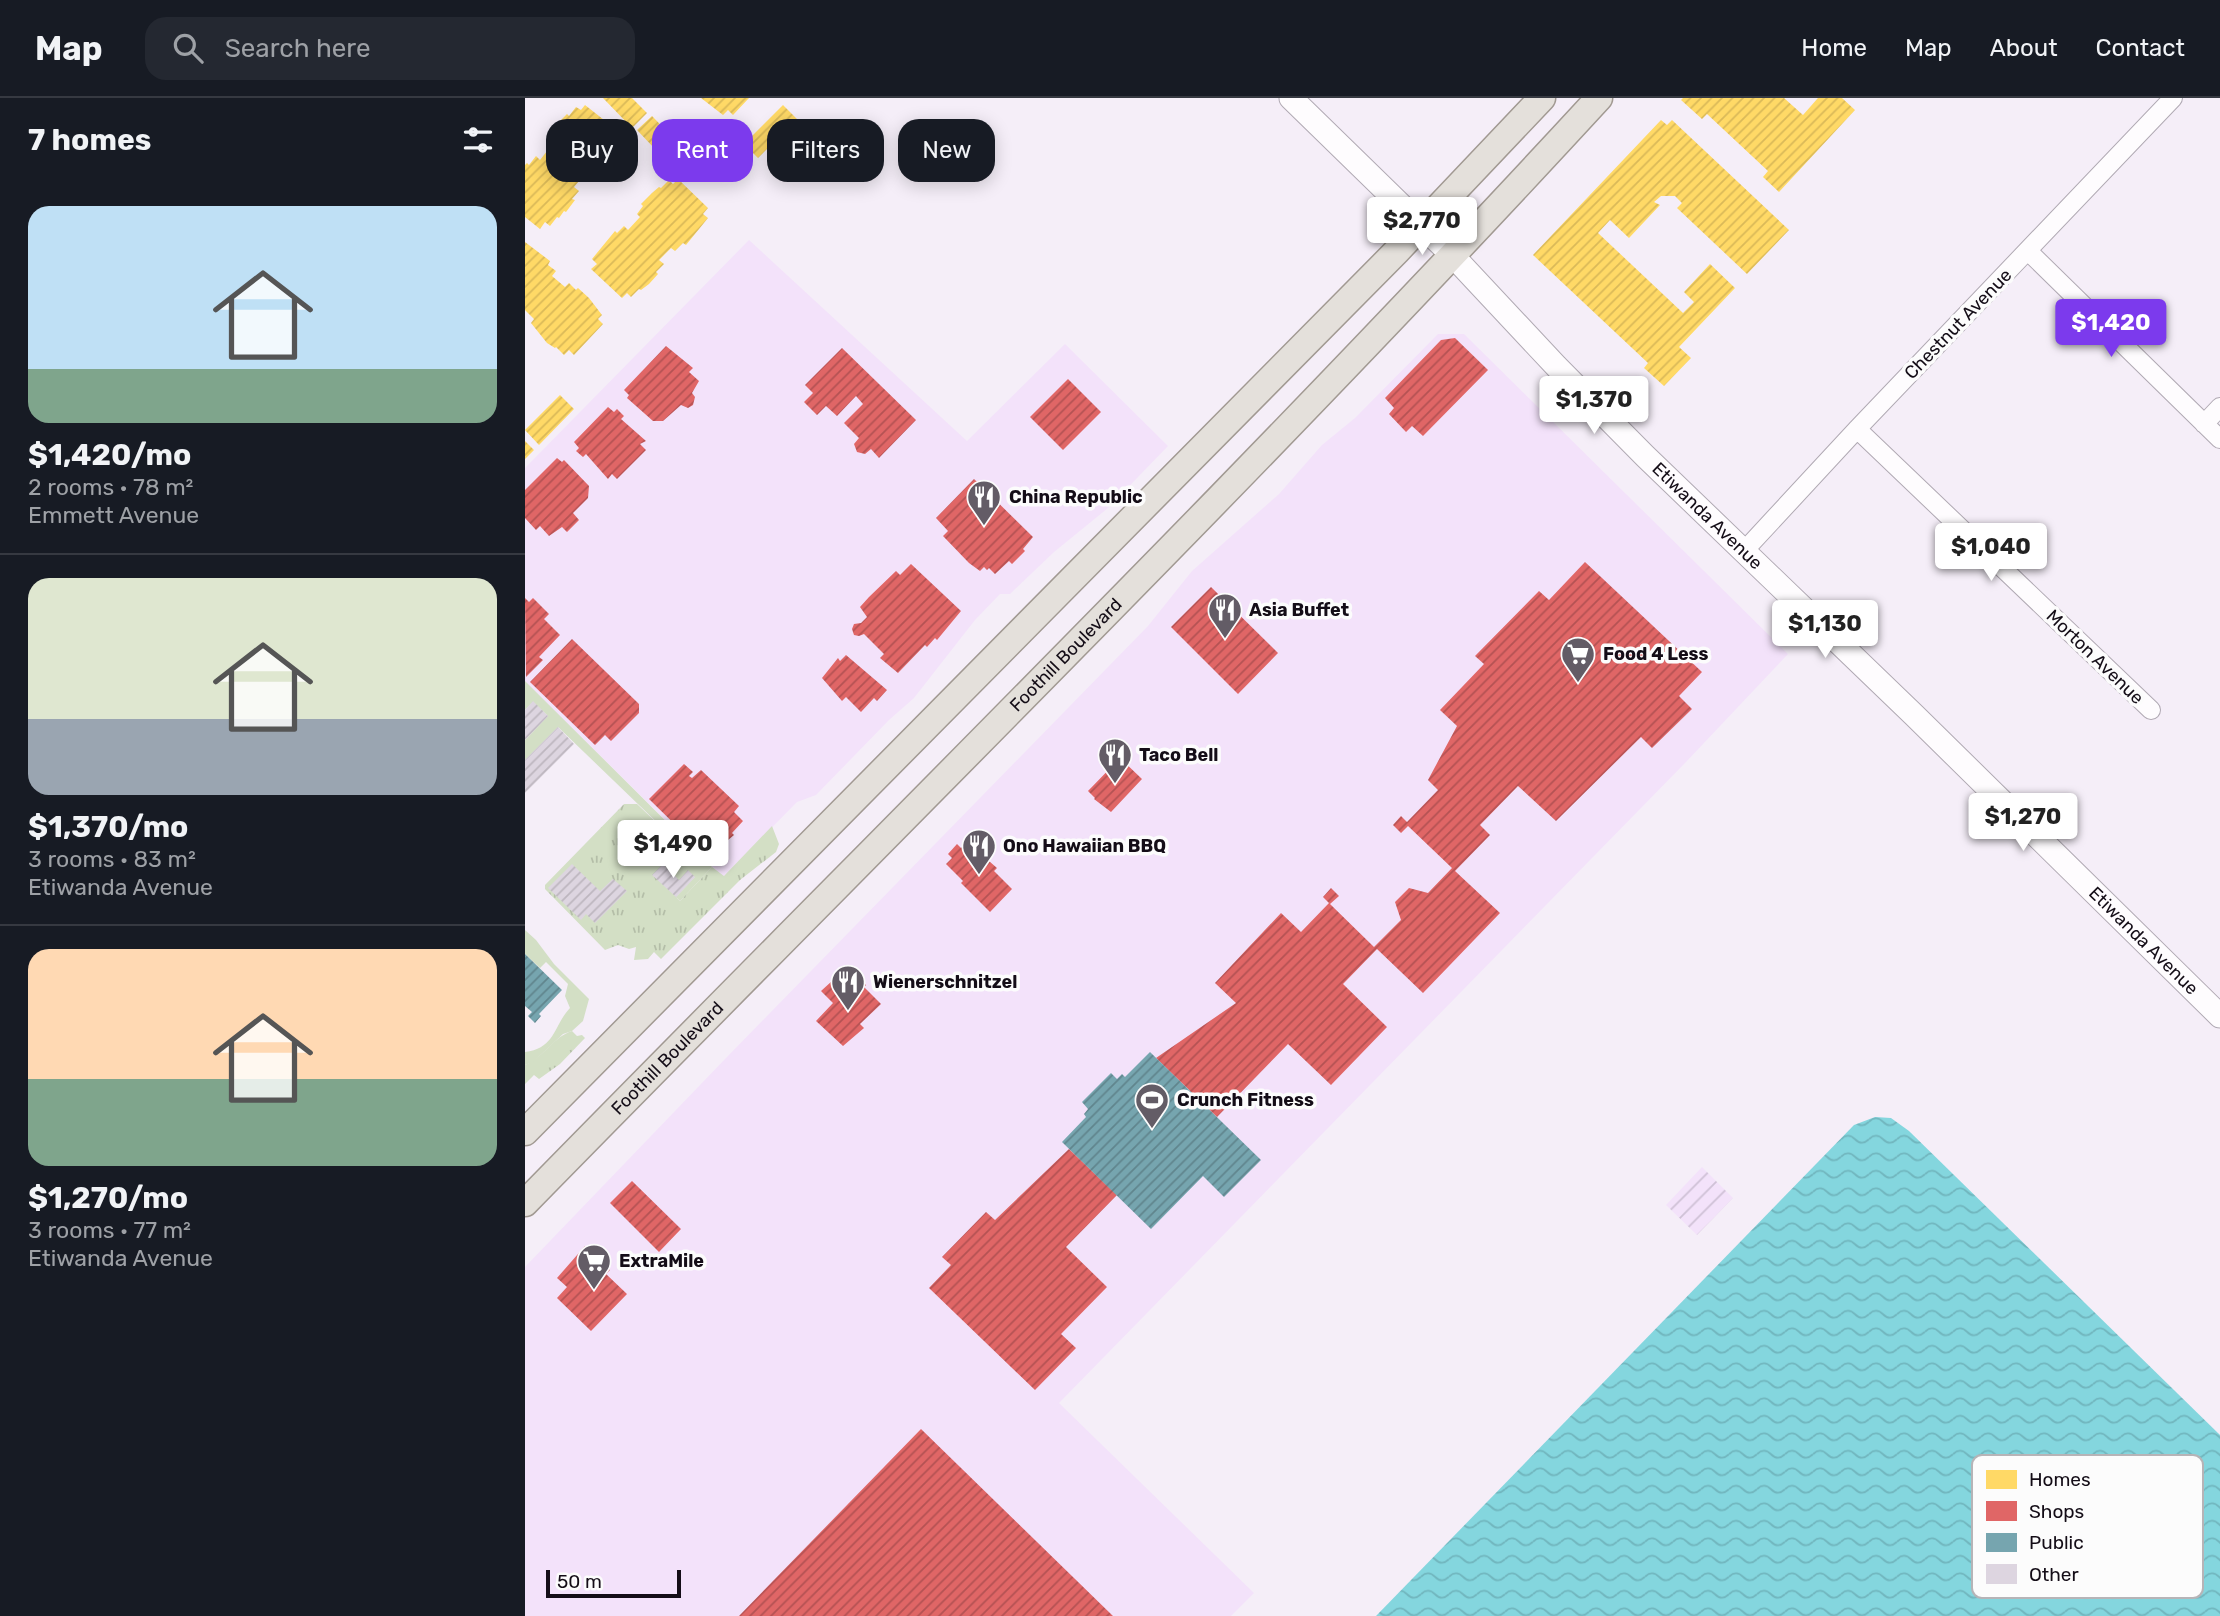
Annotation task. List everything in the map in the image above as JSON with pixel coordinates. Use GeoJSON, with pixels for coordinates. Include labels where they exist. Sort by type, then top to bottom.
{"type":"FeatureCollection","features":[{"type":"Feature","properties":{"kind":"main road","name":"Etiwanda Avenue"},"geometry":{"type":"LineString","coordinates":[[1291,98],[1453,256],[1574,385],[2220,1016]]}},
{"type":"Feature","properties":{"kind":"main road"},"geometry":{"type":"LineString","coordinates":[[525,1132],[1422,226],[1542,98]]}},
{"type":"Feature","properties":{"kind":"main road","name":"Foothill Boulevard"},"geometry":{"type":"LineString","coordinates":[[525,1203],[1111,610],[1453,256],[1599,98]]}},
{"type":"Feature","properties":{"kind":"street","name":"Chestnut Avenue"},"geometry":{"type":"LineString","coordinates":[[1744,551],[2173,98]]}},
{"type":"Feature","properties":{"kind":"street"},"geometry":{"type":"LineString","coordinates":[[2028,251],[2220,439]]}},
{"type":"Feature","properties":{"kind":"street"},"geometry":{"type":"LineString","coordinates":[[2204,424],[2220,407]]}},
{"type":"Feature","properties":{"kind":"street","name":"Morton Avenue"},"geometry":{"type":"LineString","coordinates":[[1857,429],[2151,710]]}},
{"type":"Feature","properties":{"kind":"shaded area"},"geometry":{"type":"Polygon","coordinates":[[[749,240],[967,441],[1065,344],[1168,446],[1108,508],[1054,552],[1010,594],[1000,594],[975,620],[914,698],[816,795],[797,802],[723,877],[525,681],[525,468],[749,240]]]}},
{"type":"Feature","properties":{"kind":"shaded area"},"geometry":{"type":"Polygon","coordinates":[[[1438,334],[1464,334],[1788,654],[1686,762],[1059,1403],[1254,1593],[1231,1616],[525,1616],[525,1267],[1148,626],[1192,571],[1279,494],[1322,445],[1355,418],[1438,334]]]}},
{"type":"Feature","properties":{"kind":"shaded area"},"geometry":{"type":"Polygon","coordinates":[[[1702,1167],[1733,1198],[1697,1235],[1666,1205],[1702,1167]]]}},
{"type":"Feature","properties":{"kind":"green space"},"geometry":{"type":"Polygon","coordinates":[[[525,681],[712,867],[680,901],[676,897],[695,877],[688,870],[696,860],[558,727],[525,760],[525,740],[548,716],[533,702],[525,710],[525,681]]]}},
{"type":"Feature","properties":{"kind":"green space"},"geometry":{"type":"Polygon","coordinates":[[[624,804],[637,804],[696,860],[695,877],[676,897],[680,901],[712,867],[724,876],[772,826],[779,844],[776,852],[740,880],[661,959],[654,952],[648,959],[634,960],[636,947],[629,949],[618,945],[605,950],[545,889],[545,885],[624,804]]]}},
{"type":"Feature","properties":{"kind":"green space"},"geometry":{"type":"Polygon","coordinates":[[[525,930],[589,999],[583,1021],[572,1031],[563,1034],[533,1062],[525,1065],[525,1052],[543,1046],[570,1008],[565,996],[568,984],[546,962],[540,968],[525,954],[525,930]]]}},
{"type":"Feature","properties":{"kind":"green space"},"geometry":{"type":"Polygon","coordinates":[[[572,1031],[585,1038],[560,1064],[539,1079],[534,1075],[525,1084],[525,1065],[572,1031]]]}},
{"type":"Feature","properties":{"kind":"water"},"geometry":{"type":"Polygon","coordinates":[[[1875,1117],[1891,1118],[1909,1131],[2220,1435],[2220,1616],[1376,1616],[1854,1125],[1875,1117]]]}},
{"type":"Feature","properties":{"kind":"building: Homes"},"geometry":{"type":"Polygon","coordinates":[[[603,98],[632,98],[647,113],[638,122],[638,119],[623,119],[603,98]]]}},
{"type":"Feature","properties":{"kind":"building: Homes"},"geometry":{"type":"Polygon","coordinates":[[[701,98],[749,98],[733,115],[728,110],[723,115],[701,98]]]}},
{"type":"Feature","properties":{"kind":"building: Homes"},"geometry":{"type":"Polygon","coordinates":[[[1784,98],[1803,115],[1818,98],[1842,98],[1855,110],[1779,192],[1763,177],[1768,171],[1707,114],[1702,119],[1681,100],[1784,98]]]}},
{"type":"Feature","properties":{"kind":"building: Homes"},"geometry":{"type":"Polygon","coordinates":[[[585,105],[603,119],[562,119],[567,114],[569,116],[576,107],[581,110],[585,105]]]}},
{"type":"Feature","properties":{"kind":"building: Homes"},"geometry":{"type":"Polygon","coordinates":[[[783,105],[797,119],[769,119],[783,105]]]}},
{"type":"Feature","properties":{"kind":"building: Homes"},"geometry":{"type":"Polygon","coordinates":[[[652,116],[655,119],[652,119],[652,146],[638,131],[652,116]]]}},
{"type":"Feature","properties":{"kind":"building: Homes"},"geometry":{"type":"Polygon","coordinates":[[[1661,120],[1667,125],[1672,120],[1789,230],[1747,274],[1677,208],[1682,203],[1675,196],[1661,196],[1654,202],[1660,205],[1629,238],[1610,220],[1598,233],[1683,313],[1694,302],[1684,292],[1710,264],[1735,288],[1679,347],[1691,358],[1664,386],[1644,368],[1648,363],[1533,255],[1661,120]]]}},
{"type":"Feature","properties":{"kind":"building: Homes"},"geometry":{"type":"Polygon","coordinates":[[[767,121],[767,149],[758,158],[753,153],[753,135],[767,121]]]}},
{"type":"Feature","properties":{"kind":"building: Homes"},"geometry":{"type":"Polygon","coordinates":[[[546,152],[546,182],[578,182],[574,187],[579,191],[566,212],[557,217],[550,226],[545,222],[540,229],[525,217],[525,165],[529,165],[536,156],[540,160],[546,152]]]}},
{"type":"Feature","properties":{"kind":"building: Homes"},"geometry":{"type":"Polygon","coordinates":[[[667,182],[681,182],[708,208],[703,214],[708,218],[686,245],[683,243],[675,251],[671,248],[659,260],[664,264],[649,284],[631,297],[627,293],[622,298],[591,269],[597,264],[592,259],[615,231],[617,233],[624,226],[628,230],[640,217],[637,214],[643,206],[641,204],[652,193],[667,182]]]}},
{"type":"Feature","properties":{"kind":"building: Homes"},"geometry":{"type":"Polygon","coordinates":[[[525,242],[550,261],[548,265],[556,271],[552,276],[565,287],[569,283],[576,290],[578,288],[602,315],[598,319],[603,324],[574,355],[569,350],[564,355],[547,343],[531,323],[534,319],[525,310],[525,242]]]}},
{"type":"Feature","properties":{"kind":"building: Homes"},"geometry":{"type":"Polygon","coordinates":[[[560,395],[574,409],[539,445],[525,430],[560,395]]]}},
{"type":"Feature","properties":{"kind":"building: Homes"},"geometry":{"type":"Polygon","coordinates":[[[525,441],[534,450],[525,459],[525,441]]]}},
{"type":"Feature","properties":{"kind":"building: Shops"},"geometry":{"type":"Polygon","coordinates":[[[1455,338],[1488,370],[1423,436],[1412,426],[1406,432],[1389,414],[1394,408],[1385,398],[1441,340],[1455,338]]]}},
{"type":"Feature","properties":{"kind":"building: Shops"},"geometry":{"type":"Polygon","coordinates":[[[666,346],[693,368],[689,372],[699,381],[692,393],[695,397],[693,405],[688,408],[681,405],[663,421],[653,421],[627,398],[629,395],[624,390],[666,346]]]}},
{"type":"Feature","properties":{"kind":"building: Shops"},"geometry":{"type":"Polygon","coordinates":[[[842,348],[916,420],[879,458],[871,449],[865,454],[857,452],[854,444],[859,438],[844,423],[863,404],[856,396],[837,416],[826,406],[817,415],[804,402],[813,393],[805,385],[842,348]]]}},
{"type":"Feature","properties":{"kind":"building: Shops"},"geometry":{"type":"Polygon","coordinates":[[[1068,379],[1101,412],[1063,450],[1030,417],[1068,379]]]}},
{"type":"Feature","properties":{"kind":"building: Shops"},"geometry":{"type":"Polygon","coordinates":[[[608,407],[614,412],[617,409],[624,416],[621,419],[646,441],[640,444],[646,450],[617,479],[612,474],[608,479],[586,454],[583,457],[576,451],[579,448],[574,442],[608,407]]]}},
{"type":"Feature","properties":{"kind":"building: Shops"},"geometry":{"type":"Polygon","coordinates":[[[557,458],[562,462],[564,460],[589,486],[588,498],[573,513],[579,520],[567,532],[562,527],[549,536],[540,526],[536,530],[525,518],[525,490],[557,458]]]}},
{"type":"Feature","properties":{"kind":"building: Shops","name":"China Republic"},"geometry":{"type":"Polygon","coordinates":[[[974,479],[1033,537],[1023,549],[1025,551],[1012,564],[1009,561],[995,574],[989,568],[987,570],[984,567],[980,571],[969,563],[943,536],[948,531],[936,518],[974,479]]]}},
{"type":"Feature","properties":{"kind":"building: Shops"},"geometry":{"type":"Polygon","coordinates":[[[1585,562],[1702,672],[1679,696],[1692,709],[1652,748],[1641,737],[1556,821],[1518,786],[1480,825],[1490,835],[1455,871],[1500,913],[1423,993],[1377,949],[1343,984],[1387,1027],[1331,1085],[1288,1044],[1217,1117],[1156,1058],[1236,1003],[1215,983],[1281,913],[1301,932],[1329,903],[1323,897],[1331,888],[1339,896],[1330,904],[1374,947],[1401,920],[1395,902],[1409,888],[1428,893],[1452,868],[1408,826],[1401,833],[1393,825],[1401,816],[1407,822],[1438,790],[1428,780],[1457,726],[1440,710],[1484,664],[1475,656],[1539,591],[1549,600],[1585,562]]]}},
{"type":"Feature","properties":{"kind":"building: Shops"},"geometry":{"type":"Polygon","coordinates":[[[911,564],[961,611],[937,640],[935,638],[927,647],[925,645],[898,673],[880,658],[884,654],[864,634],[854,635],[852,629],[854,624],[861,623],[867,617],[860,607],[869,597],[896,571],[900,575],[911,564]]]}},
{"type":"Feature","properties":{"kind":"building: Shops","name":"Asia Buffet"},"geometry":{"type":"Polygon","coordinates":[[[1211,587],[1278,653],[1238,694],[1171,627],[1211,587]]]}},
{"type":"Feature","properties":{"kind":"building: Shops"},"geometry":{"type":"Polygon","coordinates":[[[525,598],[529,602],[533,598],[549,614],[544,619],[560,635],[539,657],[543,660],[526,677],[525,598]]]}},
{"type":"Feature","properties":{"kind":"building: Shops"},"geometry":{"type":"Polygon","coordinates":[[[572,639],[639,704],[639,713],[611,741],[605,735],[595,745],[530,682],[572,639]]]}},
{"type":"Feature","properties":{"kind":"building: Shops"},"geometry":{"type":"Polygon","coordinates":[[[846,655],[887,690],[877,701],[874,698],[861,712],[846,697],[842,701],[822,678],[838,658],[840,661],[846,655]]]}},
{"type":"Feature","properties":{"kind":"building: Shops","name":"Taco Bell"},"geometry":{"type":"Polygon","coordinates":[[[1120,758],[1142,779],[1111,812],[1088,791],[1120,758]]]}},
{"type":"Feature","properties":{"kind":"building: Shops"},"geometry":{"type":"Polygon","coordinates":[[[684,764],[693,772],[689,776],[692,778],[701,770],[739,806],[734,812],[743,821],[732,833],[734,835],[708,857],[649,799],[684,764]]]}},
{"type":"Feature","properties":{"kind":"building: Shops","name":"Ono Hawaiian BBQ"},"geometry":{"type":"Polygon","coordinates":[[[967,842],[997,868],[994,871],[1012,889],[990,912],[946,864],[952,858],[948,854],[957,844],[961,848],[967,842]]]}},
{"type":"Feature","properties":{"kind":"building: Shops","name":"Wienerschnitzel"},"geometry":{"type":"Polygon","coordinates":[[[847,970],[866,985],[864,987],[881,1004],[860,1024],[864,1028],[843,1046],[816,1021],[833,1003],[821,991],[847,970]]]}},
{"type":"Feature","properties":{"kind":"building: Shops"},"geometry":{"type":"Polygon","coordinates":[[[1069,1149],[1117,1195],[1066,1247],[1107,1287],[1061,1334],[1076,1348],[1035,1390],[929,1288],[951,1265],[942,1257],[986,1212],[995,1220],[1069,1149]]]}},
{"type":"Feature","properties":{"kind":"building: Shops"},"geometry":{"type":"Polygon","coordinates":[[[632,1181],[681,1229],[659,1252],[610,1203],[632,1181]]]}},
{"type":"Feature","properties":{"kind":"building: Shops","name":"ExtraMile"},"geometry":{"type":"Polygon","coordinates":[[[585,1246],[610,1270],[606,1274],[627,1294],[591,1331],[557,1298],[567,1287],[557,1278],[585,1246]]]}},
{"type":"Feature","properties":{"kind":"building: Shops"},"geometry":{"type":"Polygon","coordinates":[[[921,1429],[1113,1616],[739,1616],[921,1429]]]}},
{"type":"Feature","properties":{"kind":"building: Public"},"geometry":{"type":"Polygon","coordinates":[[[525,954],[562,990],[539,1014],[541,1016],[535,1023],[528,1016],[532,1012],[525,1006],[525,954]]]}},
{"type":"Feature","properties":{"kind":"building: Public","name":"Crunch Fitness"},"geometry":{"type":"Polygon","coordinates":[[[1150,1052],[1261,1160],[1224,1197],[1203,1176],[1151,1229],[1062,1142],[1086,1117],[1084,1114],[1088,1109],[1082,1102],[1111,1073],[1117,1079],[1122,1074],[1125,1077],[1150,1052]]]}},
{"type":"Feature","properties":{"kind":"building: Other"},"geometry":{"type":"Polygon","coordinates":[[[533,701],[548,716],[525,740],[525,710],[533,701]]]}},
{"type":"Feature","properties":{"kind":"building: Other"},"geometry":{"type":"Polygon","coordinates":[[[558,727],[574,744],[525,793],[525,760],[558,727]]]}},
{"type":"Feature","properties":{"kind":"building: Other"},"geometry":{"type":"Polygon","coordinates":[[[572,864],[600,891],[613,879],[627,891],[595,923],[586,914],[581,920],[548,888],[572,864]]]}},
{"type":"Feature","properties":{"kind":"building: Other"},"geometry":{"type":"Polygon","coordinates":[[[663,864],[679,880],[688,870],[695,877],[676,897],[652,875],[663,864]]]}},
{"type":"Feature","properties":{"kind":"place","name":"China Republic"},"geometry":{"type":"Point","coordinates":[984,527]}},
{"type":"Feature","properties":{"kind":"place","name":"Asia Buffet"},"geometry":{"type":"Point","coordinates":[1225,640]}},
{"type":"Feature","properties":{"kind":"place","name":"Food 4 Less"},"geometry":{"type":"Point","coordinates":[1578,684]}},
{"type":"Feature","properties":{"kind":"place","name":"Taco Bell"},"geometry":{"type":"Point","coordinates":[1115,785]}},
{"type":"Feature","properties":{"kind":"place","name":"Ono Hawaiian BBQ"},"geometry":{"type":"Point","coordinates":[979,876]}},
{"type":"Feature","properties":{"kind":"place","name":"Wienerschnitzel"},"geometry":{"type":"Point","coordinates":[848,1012]}},
{"type":"Feature","properties":{"kind":"place","name":"Crunch Fitness"},"geometry":{"type":"Point","coordinates":[1152,1130]}},
{"type":"Feature","properties":{"kind":"place","name":"ExtraMile"},"geometry":{"type":"Point","coordinates":[594,1291]}}]}
